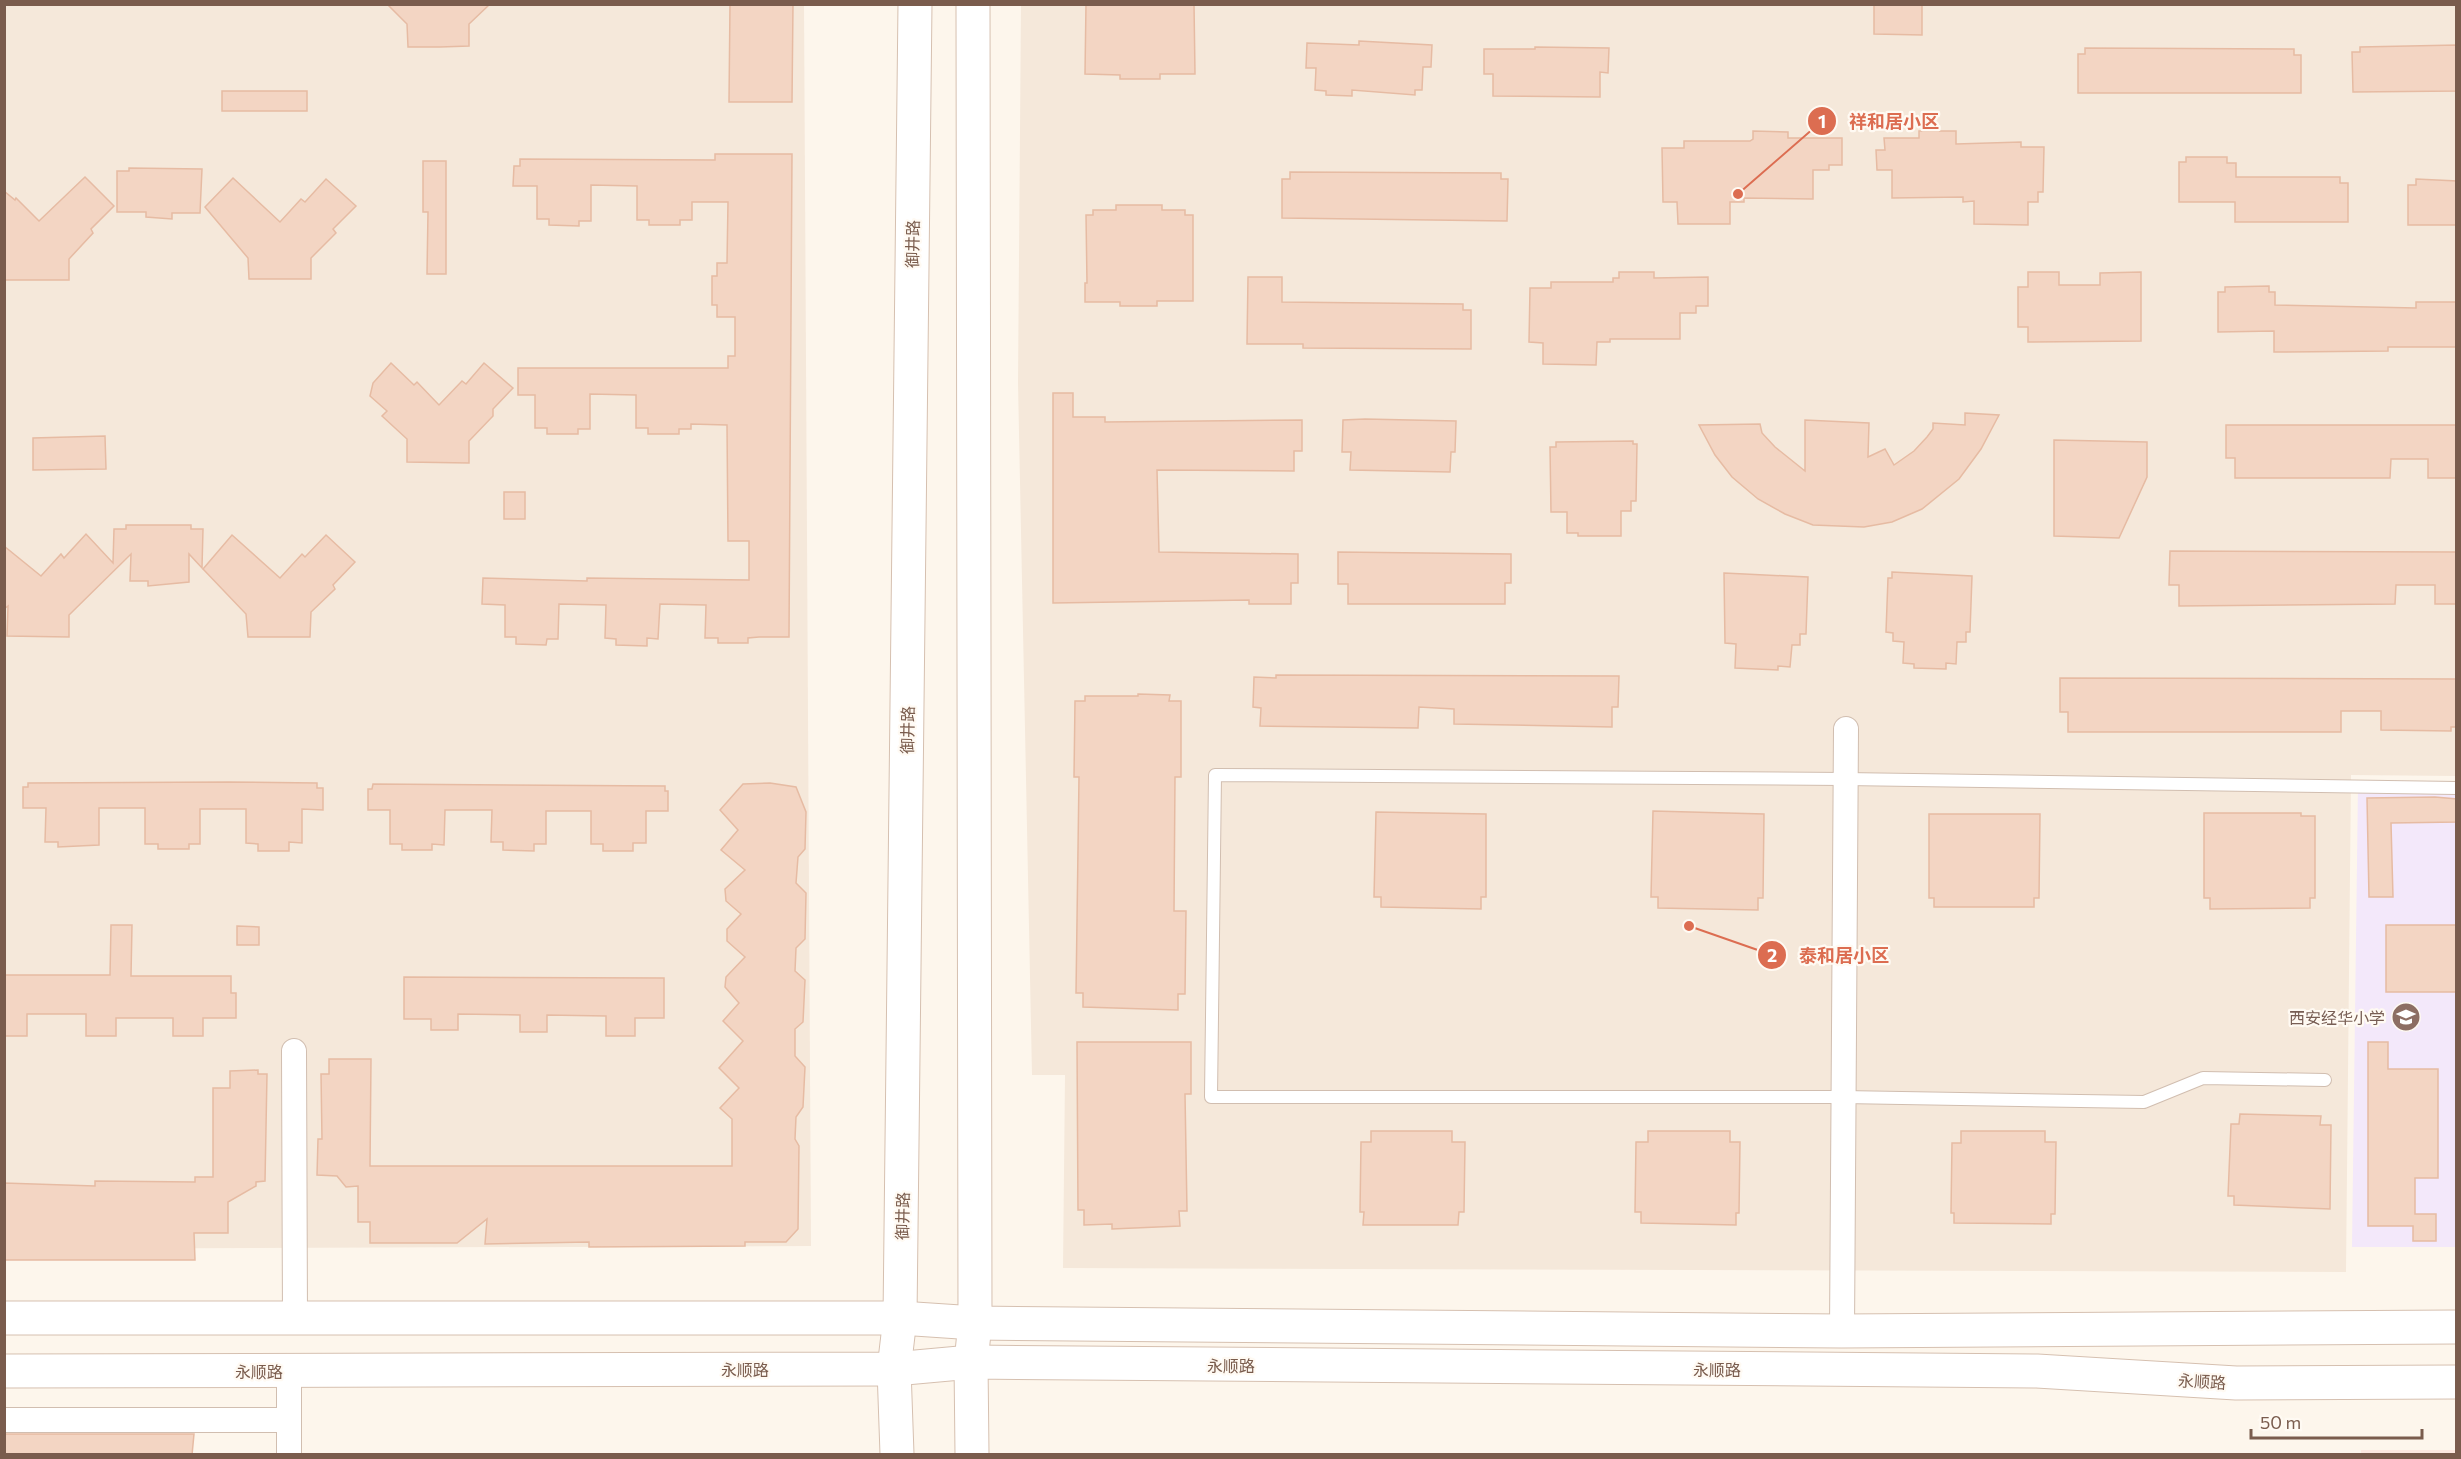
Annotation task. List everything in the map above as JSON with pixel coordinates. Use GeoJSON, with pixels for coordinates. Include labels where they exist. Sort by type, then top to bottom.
{"type":"FeatureCollection","features":[{"type":"Feature","properties":{"kind":"main road","name":"御井路"},"geometry":{"type":"LineString","coordinates":[[897,1455],[894,1368],[900,1318],[915,4]]}},
{"type":"Feature","properties":{"kind":"main road"},"geometry":{"type":"LineString","coordinates":[[972,4],[975,1323],[971,1362],[972,1455]]}},
{"type":"Feature","properties":{"kind":"main road"},"geometry":{"type":"LineString","coordinates":[[4,1318],[900,1318],[975,1323],[1842,1331],[2457,1327]]}},
{"type":"Feature","properties":{"kind":"main road","name":"永顺路"},"geometry":{"type":"LineString","coordinates":[[4,1371],[894,1368],[971,1362],[2037,1371],[2236,1383],[2457,1382]]}},
{"type":"Feature","properties":{"kind":"street"},"geometry":{"type":"LineString","coordinates":[[1842,1331],[1846,729]]}},
{"type":"Feature","properties":{"kind":"street"},"geometry":{"type":"LineString","coordinates":[[294,1051],[295,1319]]}},
{"type":"Feature","properties":{"kind":"street"},"geometry":{"type":"LineString","coordinates":[[289,1371],[289,1455]]}},
{"type":"Feature","properties":{"kind":"street"},"geometry":{"type":"LineString","coordinates":[[4,1420],[289,1420]]}},
{"type":"Feature","properties":{"kind":"lane"},"geometry":{"type":"LineString","coordinates":[[2325,1080],[2203,1078],[2144,1102],[1844,1097],[1211,1097],[1215,775],[1845,779],[2457,788]]}},
{"type":"Feature","properties":{"kind":"shaded area"},"geometry":{"type":"Polygon","coordinates":[[[4,5],[804,5],[811,1246],[5,1249],[4,5]]]}},
{"type":"Feature","properties":{"kind":"shaded area"},"geometry":{"type":"Polygon","coordinates":[[[1021,5],[2456,5],[2456,776],[2351,775],[2346,1272],[1063,1268],[1065,1075],[1032,1075],[1018,383],[1021,5]]]}},
{"type":"Feature","properties":{"kind":"shaded area","name":"西安经华小学"},"geometry":{"type":"Polygon","coordinates":[[[2358,785],[2456,787],[2456,1247],[2352,1247],[2358,785]]]}},
{"type":"Feature","properties":{"kind":"shaded area"},"geometry":{"type":"Polygon","coordinates":[[[2361,1450],[2456,1450],[2456,1454],[2361,1454],[2361,1450]]]}},
{"type":"Feature","properties":{"kind":"building"},"geometry":{"type":"Polygon","coordinates":[[[387,4],[490,4],[469,24],[469,46],[408,47],[407,24],[387,4]]]}},
{"type":"Feature","properties":{"kind":"building"},"geometry":{"type":"Polygon","coordinates":[[[730,4],[793,4],[792,102],[729,102],[730,4]]]}},
{"type":"Feature","properties":{"kind":"building"},"geometry":{"type":"Polygon","coordinates":[[[1086,4],[1194,4],[1195,74],[1160,74],[1160,79],[1120,79],[1120,75],[1085,74],[1086,4]]]}},
{"type":"Feature","properties":{"kind":"building"},"geometry":{"type":"Polygon","coordinates":[[[1874,4],[1922,4],[1922,35],[1874,34],[1874,4]]]}},
{"type":"Feature","properties":{"kind":"building"},"geometry":{"type":"Polygon","coordinates":[[[1359,41],[1432,45],[1431,67],[1423,67],[1422,90],[1415,90],[1415,95],[1352,90],[1352,96],[1326,95],[1326,91],[1315,90],[1316,68],[1306,68],[1307,43],[1359,45],[1359,41]]]}},
{"type":"Feature","properties":{"kind":"building"},"geometry":{"type":"Polygon","coordinates":[[[2457,45],[2457,91],[2353,92],[2352,52],[2360,52],[2360,47],[2457,45]]]}},
{"type":"Feature","properties":{"kind":"building"},"geometry":{"type":"Polygon","coordinates":[[[1535,47],[1609,48],[1608,73],[1600,72],[1600,97],[1493,96],[1493,74],[1484,74],[1484,49],[1535,49],[1535,47]]]}},
{"type":"Feature","properties":{"kind":"building"},"geometry":{"type":"Polygon","coordinates":[[[2085,48],[2294,49],[2294,55],[2301,55],[2301,93],[2078,93],[2078,54],[2085,54],[2085,48]]]}},
{"type":"Feature","properties":{"kind":"building"},"geometry":{"type":"Polygon","coordinates":[[[222,91],[307,91],[307,111],[222,111],[222,91]]]}},
{"type":"Feature","properties":{"kind":"building"},"geometry":{"type":"Polygon","coordinates":[[[1753,131],[1788,132],[1788,138],[1842,138],[1842,165],[1829,165],[1829,170],[1813,170],[1813,199],[1744,198],[1744,202],[1730,202],[1730,224],[1678,224],[1677,202],[1663,202],[1662,148],[1684,148],[1684,141],[1750,141],[1753,139],[1753,131]]]}},
{"type":"Feature","properties":{"kind":"building"},"geometry":{"type":"Polygon","coordinates":[[[1919,131],[1956,131],[1956,144],[2021,142],[2021,147],[2044,147],[2043,192],[2038,192],[2038,202],[2028,202],[2028,225],[1974,224],[1974,201],[1963,202],[1963,197],[1892,198],[1892,170],[1877,170],[1876,150],[1885,150],[1884,138],[1919,138],[1919,131]]]}},
{"type":"Feature","properties":{"kind":"building"},"geometry":{"type":"Polygon","coordinates":[[[715,154],[792,154],[789,637],[748,638],[748,643],[718,643],[718,638],[705,638],[706,605],[660,604],[658,639],[647,638],[647,646],[616,645],[616,639],[605,638],[606,605],[559,604],[558,639],[547,639],[546,645],[516,644],[516,637],[505,637],[505,605],[482,604],[483,578],[587,581],[587,578],[749,580],[749,541],[728,541],[727,425],[691,424],[691,429],[679,429],[679,434],[648,434],[648,428],[636,428],[636,395],[590,394],[590,429],[578,429],[578,434],[547,434],[547,428],[535,428],[535,395],[518,395],[518,368],[728,368],[728,356],[735,356],[735,317],[717,317],[717,305],[712,305],[712,276],[717,276],[717,263],[727,263],[728,202],[692,202],[692,220],[680,220],[680,225],[649,225],[649,220],[637,220],[637,186],[591,185],[591,221],[579,221],[579,226],[549,225],[549,219],[537,219],[537,186],[513,186],[514,166],[520,166],[520,159],[715,160],[715,154]]]}},
{"type":"Feature","properties":{"kind":"building"},"geometry":{"type":"Polygon","coordinates":[[[2186,157],[2227,157],[2227,163],[2236,163],[2236,177],[2340,177],[2340,183],[2348,183],[2348,222],[2235,222],[2235,202],[2179,202],[2179,162],[2186,162],[2186,157]]]}},
{"type":"Feature","properties":{"kind":"building"},"geometry":{"type":"Polygon","coordinates":[[[423,161],[446,161],[446,274],[427,274],[428,212],[423,212],[423,161]]]}},
{"type":"Feature","properties":{"kind":"building"},"geometry":{"type":"Polygon","coordinates":[[[129,168],[202,169],[200,213],[172,213],[172,219],[146,217],[146,212],[117,212],[117,171],[129,171],[129,168]]]}},
{"type":"Feature","properties":{"kind":"building"},"geometry":{"type":"Polygon","coordinates":[[[1290,172],[1501,173],[1501,179],[1508,179],[1507,221],[1282,218],[1282,179],[1290,179],[1290,172]]]}},
{"type":"Feature","properties":{"kind":"building"},"geometry":{"type":"Polygon","coordinates":[[[85,177],[114,206],[91,229],[93,233],[69,259],[69,280],[4,280],[4,191],[15,200],[16,198],[39,221],[85,177]]]}},
{"type":"Feature","properties":{"kind":"building"},"geometry":{"type":"Polygon","coordinates":[[[233,178],[280,222],[301,199],[305,202],[326,179],[356,206],[333,229],[336,233],[311,258],[311,279],[249,279],[248,258],[205,207],[233,178]]]}},
{"type":"Feature","properties":{"kind":"building"},"geometry":{"type":"Polygon","coordinates":[[[2416,179],[2457,181],[2457,225],[2408,225],[2408,185],[2416,185],[2416,179]]]}},
{"type":"Feature","properties":{"kind":"building"},"geometry":{"type":"Polygon","coordinates":[[[1116,205],[1162,205],[1162,210],[1185,210],[1185,215],[1193,215],[1193,301],[1157,301],[1157,306],[1120,306],[1120,302],[1085,302],[1086,215],[1093,215],[1093,210],[1116,210],[1116,205]]]}},
{"type":"Feature","properties":{"kind":"building"},"geometry":{"type":"Polygon","coordinates":[[[1619,272],[1654,272],[1654,278],[1708,277],[1708,306],[1696,306],[1696,313],[1680,313],[1680,339],[1610,339],[1610,342],[1597,342],[1596,365],[1543,364],[1543,343],[1529,342],[1530,288],[1551,288],[1551,282],[1613,282],[1613,278],[1619,278],[1619,272]]]}},
{"type":"Feature","properties":{"kind":"building"},"geometry":{"type":"Polygon","coordinates":[[[2028,272],[2059,272],[2059,285],[2100,285],[2100,273],[2141,272],[2141,341],[2028,342],[2028,327],[2018,327],[2018,287],[2028,287],[2028,272]]]}},
{"type":"Feature","properties":{"kind":"building"},"geometry":{"type":"Polygon","coordinates":[[[1248,277],[1282,277],[1282,302],[1463,304],[1463,310],[1471,310],[1471,349],[1303,348],[1303,344],[1247,344],[1248,277]]]}},
{"type":"Feature","properties":{"kind":"building"},"geometry":{"type":"Polygon","coordinates":[[[2269,286],[2269,292],[2275,292],[2275,305],[2416,308],[2416,302],[2457,302],[2457,347],[2388,347],[2388,351],[2274,352],[2274,331],[2218,332],[2218,292],[2225,292],[2225,287],[2269,286]]]}},
{"type":"Feature","properties":{"kind":"building"},"geometry":{"type":"Polygon","coordinates":[[[391,363],[414,385],[417,382],[439,405],[462,381],[466,384],[484,363],[513,388],[493,409],[493,416],[469,441],[469,463],[407,462],[407,439],[382,416],[387,411],[370,396],[373,383],[391,363]]]}},
{"type":"Feature","properties":{"kind":"building"},"geometry":{"type":"Polygon","coordinates":[[[1053,393],[1073,393],[1073,417],[1105,417],[1105,422],[1302,420],[1302,451],[1294,451],[1294,471],[1157,470],[1159,552],[1298,554],[1298,583],[1291,583],[1291,604],[1249,604],[1249,600],[1053,603],[1053,393]]]}},
{"type":"Feature","properties":{"kind":"building"},"geometry":{"type":"Polygon","coordinates":[[[1965,413],[1999,415],[1981,449],[1959,479],[1922,509],[1892,522],[1864,527],[1813,525],[1785,514],[1758,499],[1732,477],[1715,455],[1699,425],[1760,424],[1762,433],[1775,447],[1805,471],[1805,420],[1869,423],[1868,457],[1885,449],[1894,465],[1914,451],[1927,437],[1933,429],[1933,423],[1965,425],[1965,413]]]}},
{"type":"Feature","properties":{"kind":"building"},"geometry":{"type":"Polygon","coordinates":[[[1343,420],[1456,421],[1455,452],[1451,452],[1450,472],[1350,470],[1351,452],[1342,452],[1343,420]]]}},
{"type":"Feature","properties":{"kind":"building"},"geometry":{"type":"Polygon","coordinates":[[[2226,425],[2457,425],[2457,478],[2428,478],[2428,459],[2391,459],[2390,478],[2235,478],[2235,458],[2226,458],[2226,425]]]}},
{"type":"Feature","properties":{"kind":"building"},"geometry":{"type":"Polygon","coordinates":[[[105,436],[106,469],[33,470],[33,438],[105,436]]]}},
{"type":"Feature","properties":{"kind":"building"},"geometry":{"type":"Polygon","coordinates":[[[2054,440],[2147,442],[2147,477],[2119,538],[2054,536],[2054,440]]]}},
{"type":"Feature","properties":{"kind":"building"},"geometry":{"type":"Polygon","coordinates":[[[1633,441],[1633,444],[1637,444],[1636,501],[1631,501],[1631,511],[1621,511],[1621,536],[1578,536],[1578,533],[1567,533],[1567,512],[1551,512],[1550,447],[1556,447],[1556,442],[1633,441]]]}},
{"type":"Feature","properties":{"kind":"building"},"geometry":{"type":"Polygon","coordinates":[[[504,492],[525,492],[525,519],[504,519],[504,492]]]}},
{"type":"Feature","properties":{"kind":"building"},"geometry":{"type":"Polygon","coordinates":[[[126,525],[191,525],[191,529],[203,529],[202,568],[189,554],[189,582],[148,586],[148,581],[130,581],[131,554],[69,615],[69,637],[7,636],[8,606],[4,609],[4,546],[41,576],[61,554],[64,558],[86,534],[113,563],[114,529],[126,529],[126,525]]]}},
{"type":"Feature","properties":{"kind":"building"},"geometry":{"type":"Polygon","coordinates":[[[232,535],[280,578],[302,554],[305,557],[326,535],[355,562],[333,585],[335,589],[311,612],[310,637],[248,637],[246,614],[203,569],[232,535]]]}},
{"type":"Feature","properties":{"kind":"building"},"geometry":{"type":"Polygon","coordinates":[[[2170,551],[2457,552],[2457,604],[2435,604],[2435,585],[2396,585],[2395,604],[2179,606],[2179,585],[2169,585],[2170,551]]]}},
{"type":"Feature","properties":{"kind":"building"},"geometry":{"type":"Polygon","coordinates":[[[1338,552],[1511,554],[1511,583],[1505,583],[1505,604],[1348,604],[1348,584],[1338,584],[1338,552]]]}},
{"type":"Feature","properties":{"kind":"building"},"geometry":{"type":"Polygon","coordinates":[[[1892,572],[1972,576],[1970,632],[1966,632],[1966,642],[1957,642],[1956,664],[1946,663],[1946,669],[1914,668],[1914,664],[1903,663],[1904,642],[1893,641],[1893,633],[1886,632],[1888,578],[1892,578],[1892,572]]]}},
{"type":"Feature","properties":{"kind":"building"},"geometry":{"type":"Polygon","coordinates":[[[1724,573],[1808,577],[1806,634],[1800,634],[1800,645],[1792,645],[1790,667],[1778,666],[1778,670],[1735,668],[1736,644],[1725,643],[1724,573]]]}},
{"type":"Feature","properties":{"kind":"building"},"geometry":{"type":"Polygon","coordinates":[[[1276,675],[1619,676],[1618,707],[1612,707],[1612,727],[1454,724],[1454,709],[1419,707],[1418,728],[1260,726],[1261,708],[1253,707],[1254,677],[1276,678],[1276,675]]]}},
{"type":"Feature","properties":{"kind":"building"},"geometry":{"type":"Polygon","coordinates":[[[2060,678],[2457,679],[2457,727],[2451,727],[2451,731],[2381,730],[2381,711],[2341,711],[2341,732],[2068,732],[2068,712],[2060,712],[2060,678]]]}},
{"type":"Feature","properties":{"kind":"building"},"geometry":{"type":"Polygon","coordinates":[[[1138,694],[1170,695],[1169,701],[1181,701],[1181,777],[1175,777],[1174,911],[1186,911],[1185,994],[1178,994],[1178,1010],[1083,1007],[1083,993],[1076,993],[1079,777],[1074,777],[1075,701],[1085,701],[1085,696],[1138,696],[1138,694]]]}},
{"type":"Feature","properties":{"kind":"building"},"geometry":{"type":"Polygon","coordinates":[[[28,783],[317,783],[317,788],[323,788],[323,810],[302,809],[302,843],[289,842],[289,851],[258,851],[258,844],[246,843],[246,809],[200,809],[200,844],[189,844],[189,849],[158,849],[158,844],[145,844],[145,808],[99,808],[99,845],[58,847],[58,842],[45,842],[46,808],[23,808],[23,787],[28,787],[28,783]]]}},
{"type":"Feature","properties":{"kind":"building"},"geometry":{"type":"Polygon","coordinates":[[[770,783],[796,787],[806,812],[805,849],[798,857],[796,883],[806,893],[805,939],[796,948],[795,971],[805,980],[803,1022],[795,1029],[795,1056],[805,1067],[803,1107],[796,1117],[795,1139],[799,1146],[798,1229],[786,1242],[745,1242],[745,1246],[589,1247],[589,1242],[485,1244],[487,1219],[457,1243],[370,1243],[370,1222],[358,1222],[358,1186],[346,1187],[337,1176],[317,1175],[318,1139],[322,1139],[321,1074],[329,1074],[329,1059],[371,1059],[370,1166],[732,1166],[732,1119],[720,1108],[739,1088],[719,1068],[743,1041],[723,1021],[739,1003],[725,987],[726,977],[745,957],[727,941],[727,929],[741,914],[726,901],[725,889],[745,870],[721,850],[738,830],[720,810],[743,784],[770,783]]]}},
{"type":"Feature","properties":{"kind":"building"},"geometry":{"type":"Polygon","coordinates":[[[373,784],[665,786],[665,791],[668,791],[668,811],[646,811],[646,843],[633,843],[633,851],[603,851],[603,844],[591,844],[591,811],[546,811],[546,844],[534,844],[534,851],[503,850],[503,842],[491,842],[492,810],[445,810],[444,845],[432,844],[432,850],[402,850],[402,844],[390,844],[390,810],[368,810],[368,789],[372,789],[373,784]]]}},
{"type":"Feature","properties":{"kind":"building"},"geometry":{"type":"Polygon","coordinates":[[[2367,798],[2457,799],[2457,822],[2391,823],[2393,897],[2369,897],[2367,798]]]}},
{"type":"Feature","properties":{"kind":"building"},"geometry":{"type":"Polygon","coordinates":[[[1653,811],[1764,814],[1763,898],[1758,898],[1758,910],[1658,908],[1658,897],[1651,897],[1653,811]]]}},
{"type":"Feature","properties":{"kind":"building"},"geometry":{"type":"Polygon","coordinates":[[[1376,812],[1486,814],[1486,897],[1481,897],[1481,909],[1381,907],[1381,897],[1374,897],[1376,812]]]}},
{"type":"Feature","properties":{"kind":"building"},"geometry":{"type":"Polygon","coordinates":[[[2204,813],[2301,813],[2301,816],[2315,816],[2315,898],[2310,898],[2310,908],[2210,909],[2210,898],[2204,898],[2204,813]]]}},
{"type":"Feature","properties":{"kind":"building"},"geometry":{"type":"Polygon","coordinates":[[[1929,814],[2040,814],[2039,898],[2034,898],[2034,907],[1934,907],[1934,898],[1929,898],[1929,814]]]}},
{"type":"Feature","properties":{"kind":"building"},"geometry":{"type":"Polygon","coordinates":[[[111,925],[132,925],[131,976],[231,976],[231,993],[236,993],[236,1018],[203,1018],[203,1036],[173,1036],[173,1018],[116,1018],[116,1036],[86,1036],[86,1014],[27,1014],[27,1036],[4,1036],[4,975],[110,975],[111,925]]]}},
{"type":"Feature","properties":{"kind":"building"},"geometry":{"type":"Polygon","coordinates":[[[2386,925],[2457,925],[2457,992],[2386,992],[2386,925]]]}},
{"type":"Feature","properties":{"kind":"building"},"geometry":{"type":"Polygon","coordinates":[[[237,926],[259,927],[259,945],[237,945],[237,926]]]}},
{"type":"Feature","properties":{"kind":"building"},"geometry":{"type":"Polygon","coordinates":[[[404,977],[664,978],[664,1018],[635,1018],[635,1036],[606,1036],[606,1016],[547,1015],[547,1032],[520,1032],[520,1015],[458,1014],[458,1030],[431,1030],[431,1019],[404,1019],[404,977]]]}},
{"type":"Feature","properties":{"kind":"building"},"geometry":{"type":"Polygon","coordinates":[[[1077,1042],[1191,1042],[1191,1094],[1185,1094],[1187,1211],[1179,1211],[1180,1226],[1112,1229],[1112,1224],[1084,1225],[1084,1210],[1078,1210],[1077,1042]]]}},
{"type":"Feature","properties":{"kind":"building"},"geometry":{"type":"Polygon","coordinates":[[[2368,1042],[2388,1042],[2388,1069],[2438,1069],[2438,1178],[2415,1178],[2415,1214],[2436,1214],[2436,1241],[2413,1241],[2413,1226],[2368,1226],[2368,1042]]]}},
{"type":"Feature","properties":{"kind":"building"},"geometry":{"type":"Polygon","coordinates":[[[258,1070],[258,1074],[267,1074],[265,1181],[256,1182],[256,1186],[228,1202],[228,1233],[194,1233],[195,1260],[4,1260],[4,1183],[95,1186],[95,1181],[195,1182],[195,1177],[213,1177],[213,1088],[230,1088],[230,1071],[258,1070]]]}},
{"type":"Feature","properties":{"kind":"building"},"geometry":{"type":"Polygon","coordinates":[[[2240,1114],[2321,1116],[2320,1125],[2331,1125],[2330,1209],[2234,1205],[2234,1196],[2228,1196],[2231,1124],[2239,1124],[2240,1114]]]}},
{"type":"Feature","properties":{"kind":"building"},"geometry":{"type":"Polygon","coordinates":[[[1371,1131],[1452,1131],[1452,1142],[1465,1142],[1464,1212],[1459,1212],[1458,1225],[1363,1225],[1364,1212],[1360,1212],[1361,1142],[1371,1142],[1371,1131]]]}},
{"type":"Feature","properties":{"kind":"building"},"geometry":{"type":"Polygon","coordinates":[[[1648,1131],[1730,1131],[1730,1142],[1740,1142],[1739,1213],[1736,1213],[1736,1225],[1641,1223],[1641,1212],[1635,1212],[1636,1142],[1648,1142],[1648,1131]]]}},
{"type":"Feature","properties":{"kind":"building"},"geometry":{"type":"Polygon","coordinates":[[[1961,1131],[2045,1131],[2045,1142],[2056,1142],[2055,1214],[2051,1214],[2051,1224],[1954,1223],[1954,1213],[1951,1213],[1952,1143],[1961,1143],[1961,1131]]]}},
{"type":"Feature","properties":{"kind":"building"},"geometry":{"type":"Polygon","coordinates":[[[4,1434],[194,1434],[192,1455],[4,1455],[4,1434]]]}},
{"type":"Feature","properties":{"kind":"place","name":"祥和居小区"},"geometry":{"type":"Point","coordinates":[1738,194]}},
{"type":"Feature","properties":{"kind":"place","name":"泰和居小区"},"geometry":{"type":"Point","coordinates":[1689,926]}},
{"type":"Feature","properties":{"kind":"place","name":"西安经华小学"},"geometry":{"type":"Point","coordinates":[2406,1017]}}]}
